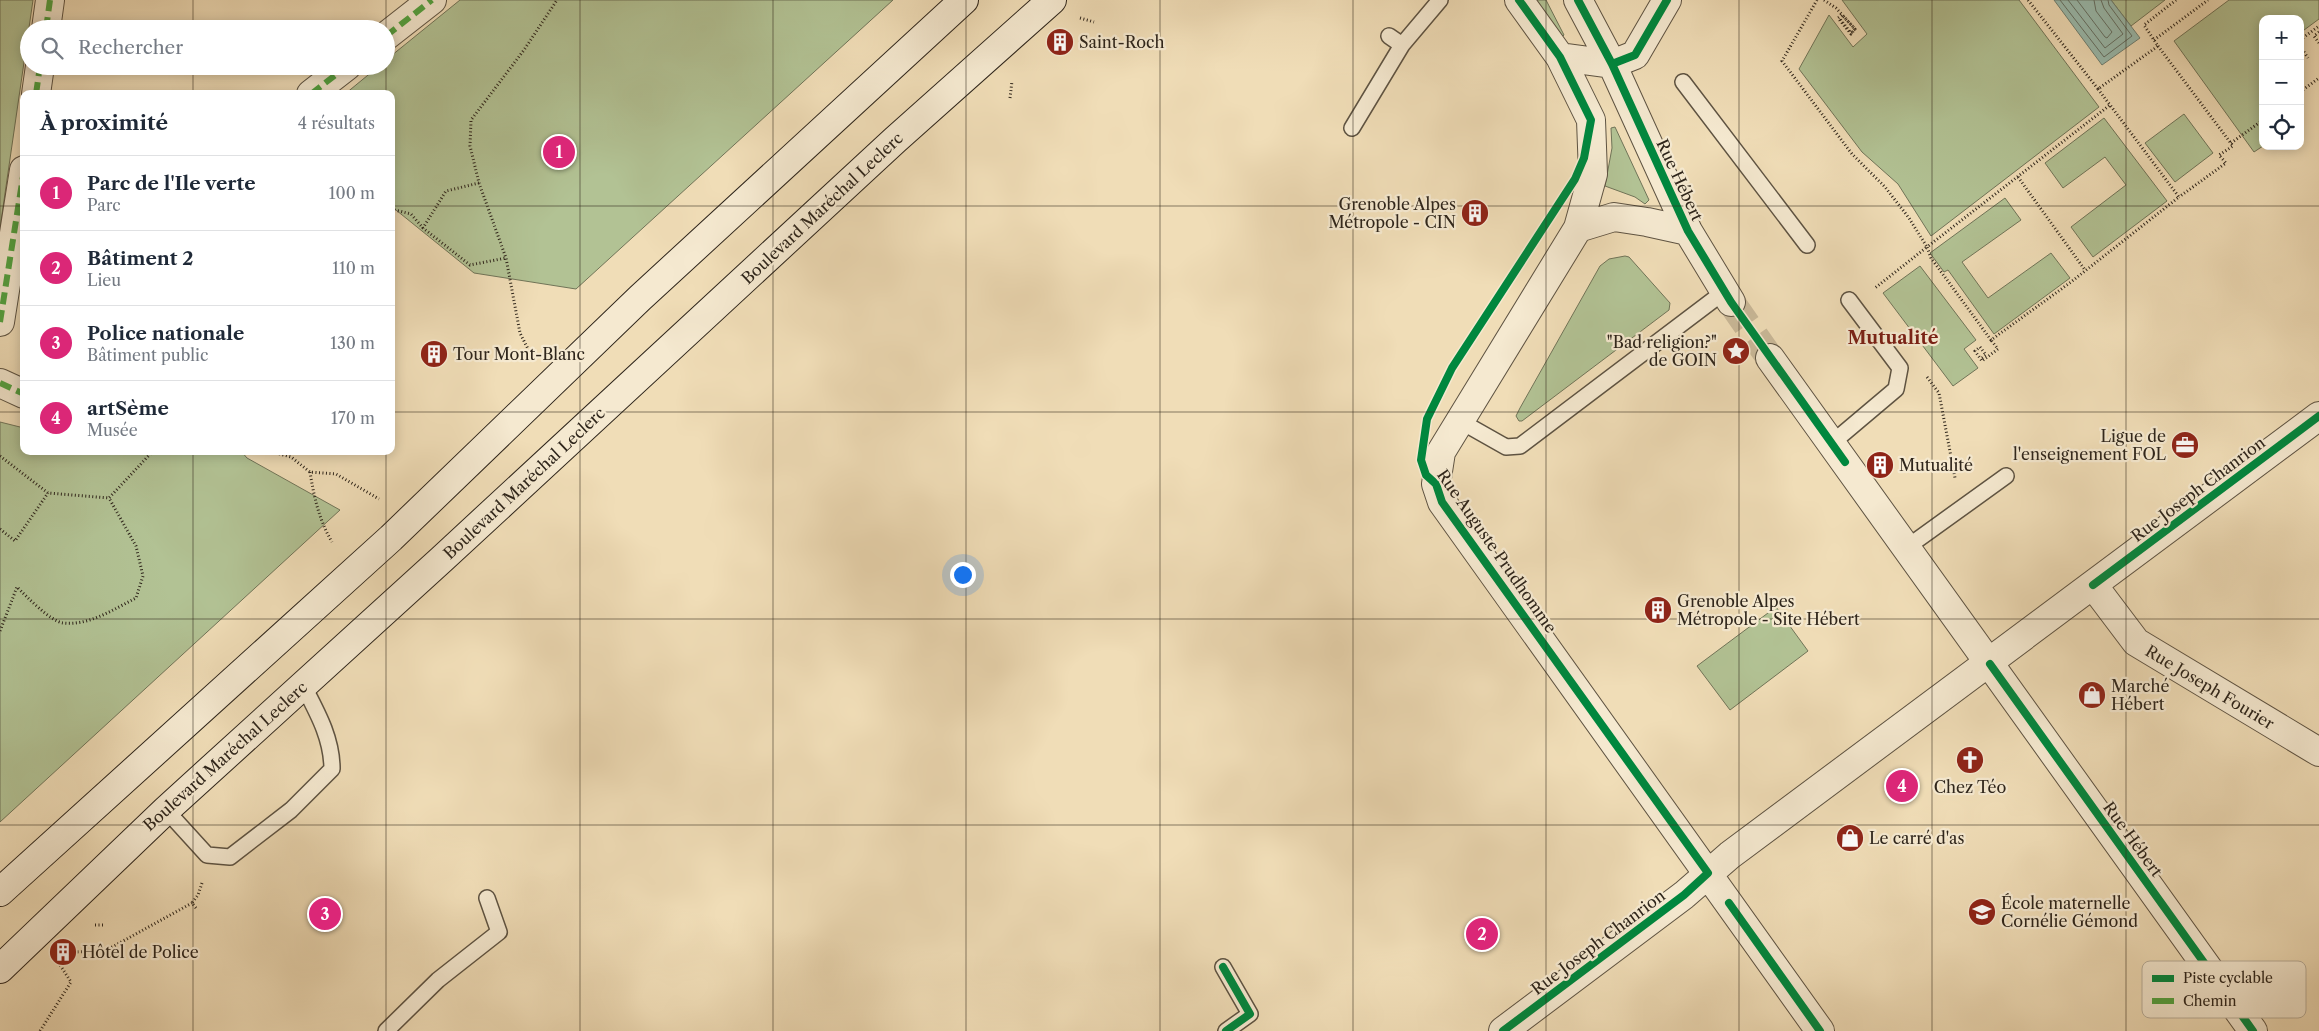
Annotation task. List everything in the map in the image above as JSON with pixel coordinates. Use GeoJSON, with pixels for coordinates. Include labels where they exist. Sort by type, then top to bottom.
{"type":"FeatureCollection","features":[{"type":"Feature","properties":{"kind":"street"},"geometry":{"type":"LineString","coordinates":[[47,20],[50,0]]}},
{"type":"Feature","properties":{"kind":"street"},"geometry":{"type":"LineString","coordinates":[[395,29],[432,0]]}},
{"type":"Feature","properties":{"kind":"street"},"geometry":{"type":"LineString","coordinates":[[0,892],[391,538],[640,298],[964,0]]}},
{"type":"Feature","properties":{"kind":"street"},"geometry":{"type":"LineString","coordinates":[[1519,0],[1560,57],[1612,64],[1635,55],[1667,0]]}},
{"type":"Feature","properties":{"kind":"street","name":"Rue Hébert"},"geometry":{"type":"LineString","coordinates":[[1578,0],[1612,64],[1688,231],[1728,297]]}},
{"type":"Feature","properties":{"kind":"street","name":"Boulevard Maréchal Leclerc"},"geometry":{"type":"LineString","coordinates":[[0,969],[166,810],[895,140],[1062,8]]}},
{"type":"Feature","properties":{"kind":"street","name":"Rue Auguste Prudhomme"},"geometry":{"type":"LineString","coordinates":[[1560,57],[1591,120],[1593,174],[1578,228],[1442,452],[1436,484],[1442,502],[1820,1031]]}},
{"type":"Feature","properties":{"kind":"street"},"geometry":{"type":"LineString","coordinates":[[37,90],[39,75]]}},
{"type":"Feature","properties":{"kind":"street"},"geometry":{"type":"LineString","coordinates":[[316,90],[335,75]]}},
{"type":"Feature","properties":{"kind":"street"},"geometry":{"type":"LineString","coordinates":[[0,322],[20,195]]}},
{"type":"Feature","properties":{"kind":"street","name":"Rue Hébert"},"geometry":{"type":"LineString","coordinates":[[1578,228],[1614,217],[1688,231]]}},
{"type":"Feature","properties":{"kind":"street","name":"Rue Hébert"},"geometry":{"type":"LineString","coordinates":[[1770,358],[2203,961]]}},
{"type":"Feature","properties":{"kind":"street"},"geometry":{"type":"LineString","coordinates":[[0,383],[20,392]]}},
{"type":"Feature","properties":{"kind":"street","name":"Rue Joseph Chanrion"},"geometry":{"type":"LineString","coordinates":[[1504,1031],[1684,895],[1708,873],[1990,664],[2319,416]]}},
{"type":"Feature","properties":{"kind":"street","name":"Rue Joseph Fourier"},"geometry":{"type":"LineString","coordinates":[[2093,585],[2136,642],[2319,752]]}},
{"type":"Feature","properties":{"kind":"street","name":"Rue Hébert"},"geometry":{"type":"LineString","coordinates":[[2244,1018],[2253,1031]]}},
{"type":"Feature","properties":{"kind":"lane"},"geometry":{"type":"LineString","coordinates":[[1352,128],[1402,45],[1440,0]]}},
{"type":"Feature","properties":{"kind":"lane"},"geometry":{"type":"LineString","coordinates":[[1389,36],[1402,45]]}},
{"type":"Feature","properties":{"kind":"lane"},"geometry":{"type":"LineString","coordinates":[[1684,82],[1807,245]]}},
{"type":"Feature","properties":{"kind":"lane"},"geometry":{"type":"LineString","coordinates":[[1460,421],[1506,447],[1520,446],[1728,297]]}},
{"type":"Feature","properties":{"kind":"lane"},"geometry":{"type":"LineString","coordinates":[[1832,443],[1896,389],[1900,368],[1849,300]]}},
{"type":"Feature","properties":{"kind":"lane"},"geometry":{"type":"LineString","coordinates":[[1906,548],[2006,476]]}},
{"type":"Feature","properties":{"kind":"lane"},"geometry":{"type":"LineString","coordinates":[[166,810],[208,855],[230,857],[291,810],[332,769],[332,752],[323,725],[303,685]]}},
{"type":"Feature","properties":{"kind":"lane"},"geometry":{"type":"LineString","coordinates":[[386,1031],[438,980],[499,932],[487,898]]}},
{"type":"Feature","properties":{"kind":"lane"},"geometry":{"type":"LineString","coordinates":[[1223,967],[1250,1014],[1226,1031]]}},
{"type":"Feature","properties":{"kind":"path"},"geometry":{"type":"LineString","coordinates":[[534,359],[520,333],[506,258],[479,183],[470,146],[471,120],[524,50],[557,0]]}},
{"type":"Feature","properties":{"kind":"path"},"geometry":{"type":"LineString","coordinates":[[1817,0],[1782,61],[1852,154],[1885,187],[1897,202],[1927,247],[1931,258],[1998,349],[1982,361],[1975,351],[1980,347],[1986,355],[1982,358]]}},
{"type":"Feature","properties":{"kind":"path"},"geometry":{"type":"LineString","coordinates":[[1824,0],[1836,8],[1855,29],[1851,34],[1838,18],[1842,15],[1855,29],[1851,32],[1840,19]]}},
{"type":"Feature","properties":{"kind":"path"},"geometry":{"type":"LineString","coordinates":[[2028,0],[2180,197]]}},
{"type":"Feature","properties":{"kind":"path"},"geometry":{"type":"LineString","coordinates":[[1990,340],[2226,163],[2219,155],[2233,146],[2144,25],[2176,0]]}},
{"type":"Feature","properties":{"kind":"path"},"geometry":{"type":"LineString","coordinates":[[2154,40],[2208,0]]}},
{"type":"Feature","properties":{"kind":"path"},"geometry":{"type":"LineString","coordinates":[[1062,8],[1094,22]]}},
{"type":"Feature","properties":{"kind":"path"},"geometry":{"type":"LineString","coordinates":[[2304,37],[2319,26]]}},
{"type":"Feature","properties":{"kind":"path"},"geometry":{"type":"LineString","coordinates":[[2319,32],[2314,36],[2319,42]]}},
{"type":"Feature","properties":{"kind":"path"},"geometry":{"type":"LineString","coordinates":[[2098,89],[2158,46]]}},
{"type":"Feature","properties":{"kind":"path"},"geometry":{"type":"LineString","coordinates":[[2304,52],[2308,58]]}},
{"type":"Feature","properties":{"kind":"path"},"geometry":{"type":"LineString","coordinates":[[2304,89],[2319,78]]}},
{"type":"Feature","properties":{"kind":"path"},"geometry":{"type":"LineString","coordinates":[[1871,292],[2110,105]]}},
{"type":"Feature","properties":{"kind":"path"},"geometry":{"type":"LineString","coordinates":[[2230,143],[2259,123]]}},
{"type":"Feature","properties":{"kind":"path"},"geometry":{"type":"LineString","coordinates":[[2018,177],[2085,270]]}},
{"type":"Feature","properties":{"kind":"path"},"geometry":{"type":"LineString","coordinates":[[423,228],[446,191],[479,183]]}},
{"type":"Feature","properties":{"kind":"path"},"geometry":{"type":"LineString","coordinates":[[395,210],[411,214],[423,228],[470,265],[506,258]]}},
{"type":"Feature","properties":{"kind":"path"},"geometry":{"type":"LineString","coordinates":[[109,498],[149,455]]}},
{"type":"Feature","properties":{"kind":"path"},"geometry":{"type":"LineString","coordinates":[[284,455],[291,457],[310,472],[336,474],[379,499]]}},
{"type":"Feature","properties":{"kind":"path"},"geometry":{"type":"LineString","coordinates":[[0,456],[48,493],[109,498]]}},
{"type":"Feature","properties":{"kind":"path"},"geometry":{"type":"LineString","coordinates":[[310,472],[314,499],[324,528],[332,542]]}},
{"type":"Feature","properties":{"kind":"path"},"geometry":{"type":"LineString","coordinates":[[0,529],[15,541],[48,493]]}},
{"type":"Feature","properties":{"kind":"path"},"geometry":{"type":"LineString","coordinates":[[0,631],[17,587],[37,607],[62,623],[98,618],[136,598],[143,576],[136,546],[109,498]]}},
{"type":"Feature","properties":{"kind":"path"},"geometry":{"type":"LineString","coordinates":[[74,952],[105,951],[192,903],[198,895]]}},
{"type":"Feature","properties":{"kind":"path"},"geometry":{"type":"LineString","coordinates":[[192,903],[196,908]]}},
{"type":"Feature","properties":{"kind":"path"},"geometry":{"type":"LineString","coordinates":[[40,1031],[71,982],[60,965]]}},
{"type":"Feature","properties":{"kind":"green space"},"geometry":{"type":"Polygon","coordinates":[[[0,0],[33,0],[30,20],[20,20],[20,75],[22,75],[0,228],[0,0]]]}},
{"type":"Feature","properties":{"kind":"green space"},"geometry":{"type":"Polygon","coordinates":[[[460,0],[893,0],[576,289],[474,273],[395,209],[395,90],[350,90],[368,75],[395,75],[395,53],[460,0]]]}},
{"type":"Feature","properties":{"kind":"green space"},"geometry":{"type":"Polygon","coordinates":[[[1534,0],[1546,0],[1564,35],[1562,37],[1534,0]]]}},
{"type":"Feature","properties":{"kind":"green space"},"geometry":{"type":"Polygon","coordinates":[[[1842,0],[2019,0],[2099,107],[1931,236],[1898,184],[1862,152],[1799,69],[1829,15],[1853,47],[1867,34],[1842,0]]]}},
{"type":"Feature","properties":{"kind":"green space"},"geometry":{"type":"Polygon","coordinates":[[[2111,0],[2165,0],[2131,26],[2111,0]]]}},
{"type":"Feature","properties":{"kind":"green space"},"geometry":{"type":"Polygon","coordinates":[[[2229,0],[2319,0],[2319,19],[2304,30],[2304,15],[2259,15],[2259,149],[2254,152],[2174,41],[2229,0]]]}},
{"type":"Feature","properties":{"kind":"green space"},"geometry":{"type":"Polygon","coordinates":[[[2184,114],[2213,153],[2175,182],[2145,143],[2184,114]]]}},
{"type":"Feature","properties":{"kind":"green space"},"geometry":{"type":"Polygon","coordinates":[[[2104,118],[2167,201],[2093,257],[2071,227],[2126,185],[2105,157],[2063,188],[2045,163],[2104,118]]]}},
{"type":"Feature","properties":{"kind":"green space"},"geometry":{"type":"Polygon","coordinates":[[[1615,127],[1649,200],[1645,204],[1635,197],[1605,186],[1612,148],[1611,128],[1615,127]]]}},
{"type":"Feature","properties":{"kind":"green space"},"geometry":{"type":"Polygon","coordinates":[[[2005,198],[2021,220],[1962,262],[1988,298],[2051,253],[2070,278],[1994,334],[1948,270],[1944,272],[1930,253],[2005,198]]]}},
{"type":"Feature","properties":{"kind":"green space"},"geometry":{"type":"Polygon","coordinates":[[[1629,257],[1670,303],[1669,310],[1522,421],[1519,421],[1516,416],[1520,408],[1600,266],[1609,259],[1629,257]]]}},
{"type":"Feature","properties":{"kind":"green space"},"geometry":{"type":"Polygon","coordinates":[[[1920,266],[1976,340],[1964,349],[1978,368],[1953,386],[1883,293],[1920,266]]]}},
{"type":"Feature","properties":{"kind":"green space"},"geometry":{"type":"Polygon","coordinates":[[[0,422],[20,427],[20,455],[244,455],[340,510],[0,822],[0,422]]]}},
{"type":"Feature","properties":{"kind":"green space"},"geometry":{"type":"Polygon","coordinates":[[[1776,607],[1808,651],[1730,710],[1697,666],[1776,607]]]}},
{"type":"Feature","properties":{"kind":"water"},"geometry":{"type":"Polygon","coordinates":[[[2054,0],[2111,0],[2140,38],[2102,65],[2054,0]]]}},
{"type":"Feature","properties":{"kind":"tunnel"},"geometry":{"type":"LineString","coordinates":[[1731,302],[1770,358]]}},
{"type":"Feature","properties":{"kind":"marked path"},"geometry":{"type":"LineString","coordinates":[[47,20],[50,0]]}},
{"type":"Feature","properties":{"kind":"marked path"},"geometry":{"type":"LineString","coordinates":[[395,29],[432,0]]}},
{"type":"Feature","properties":{"kind":"marked path"},"geometry":{"type":"LineString","coordinates":[[37,90],[39,75]]}},
{"type":"Feature","properties":{"kind":"marked path"},"geometry":{"type":"LineString","coordinates":[[316,90],[335,75]]}},
{"type":"Feature","properties":{"kind":"marked path"},"geometry":{"type":"LineString","coordinates":[[0,322],[20,195]]}},
{"type":"Feature","properties":{"kind":"marked path"},"geometry":{"type":"LineString","coordinates":[[0,383],[20,392]]}},
{"type":"Feature","properties":{"kind":"cycle path"},"geometry":{"type":"LineString","coordinates":[[1503,1031],[1684,895],[1708,873],[1442,502],[1436,484],[1426,475],[1421,460],[1427,419],[1452,368],[1575,179],[1584,158],[1591,120],[1560,57],[1519,0]]}},
{"type":"Feature","properties":{"kind":"cycle path"},"geometry":{"type":"LineString","coordinates":[[1578,0],[1612,64],[1688,231],[1731,302],[1845,462]]}},
{"type":"Feature","properties":{"kind":"cycle path"},"geometry":{"type":"LineString","coordinates":[[1612,64],[1635,55],[1667,0]]}},
{"type":"Feature","properties":{"kind":"cycle path"},"geometry":{"type":"LineString","coordinates":[[2093,585],[2319,416]]}},
{"type":"Feature","properties":{"kind":"cycle path"},"geometry":{"type":"LineString","coordinates":[[1990,664],[2203,961]]}},
{"type":"Feature","properties":{"kind":"cycle path"},"geometry":{"type":"LineString","coordinates":[[1729,903],[1820,1031]]}},
{"type":"Feature","properties":{"kind":"cycle path"},"geometry":{"type":"LineString","coordinates":[[1223,967],[1250,1014],[1226,1031]]}},
{"type":"Feature","properties":{"kind":"cycle path"},"geometry":{"type":"LineString","coordinates":[[2244,1018],[2253,1031]]}},
{"type":"Feature","properties":{"kind":"place","name":"Saint-Roch"},"geometry":{"type":"Point","coordinates":[1060,42]}},
{"type":"Feature","properties":{"kind":"place","name":"Parc de l'Ile verte"},"geometry":{"type":"Point","coordinates":[559,152]}},
{"type":"Feature","properties":{"kind":"place","name":"Grenoble Alpes Métropole - CIN"},"geometry":{"type":"Point","coordinates":[1475,213]}},
{"type":"Feature","properties":{"kind":"place","name":"\"Bad religion?\" de GOIN"},"geometry":{"type":"Point","coordinates":[1736,351]}},
{"type":"Feature","properties":{"kind":"place","name":"Tour Mont-Blanc"},"geometry":{"type":"Point","coordinates":[434,354]}},
{"type":"Feature","properties":{"kind":"place","name":"Ligue de l'enseignement FOL"},"geometry":{"type":"Point","coordinates":[2185,445]}},
{"type":"Feature","properties":{"kind":"place","name":"Mutualité"},"geometry":{"type":"Point","coordinates":[1880,465]}},
{"type":"Feature","properties":{"kind":"place","name":"Grenoble Alpes Métropole - Site Hébert"},"geometry":{"type":"Point","coordinates":[1658,610]}},
{"type":"Feature","properties":{"kind":"place","name":"Marché Hébert"},"geometry":{"type":"Point","coordinates":[2092,695]}},
{"type":"Feature","properties":{"kind":"place","name":"Chez Téo"},"geometry":{"type":"Point","coordinates":[1970,760]}},
{"type":"Feature","properties":{"kind":"place","name":"artSème"},"geometry":{"type":"Point","coordinates":[1902,786]}},
{"type":"Feature","properties":{"kind":"place","name":"Le carré d'as"},"geometry":{"type":"Point","coordinates":[1850,838]}},
{"type":"Feature","properties":{"kind":"place","name":"École maternelle Cornélie Gémond"},"geometry":{"type":"Point","coordinates":[1982,912]}},
{"type":"Feature","properties":{"kind":"place","name":"Police nationale"},"geometry":{"type":"Point","coordinates":[325,914]}},
{"type":"Feature","properties":{"kind":"place","name":"Bâtiment 2"},"geometry":{"type":"Point","coordinates":[1482,934]}},
{"type":"Feature","properties":{"kind":"place","name":"Hôtel de Police"},"geometry":{"type":"Point","coordinates":[63,952]}},
{"type":"Feature","properties":{"kind":"district","name":"Mutualité"},"geometry":{"type":"Point","coordinates":[1893,338]}}]}
